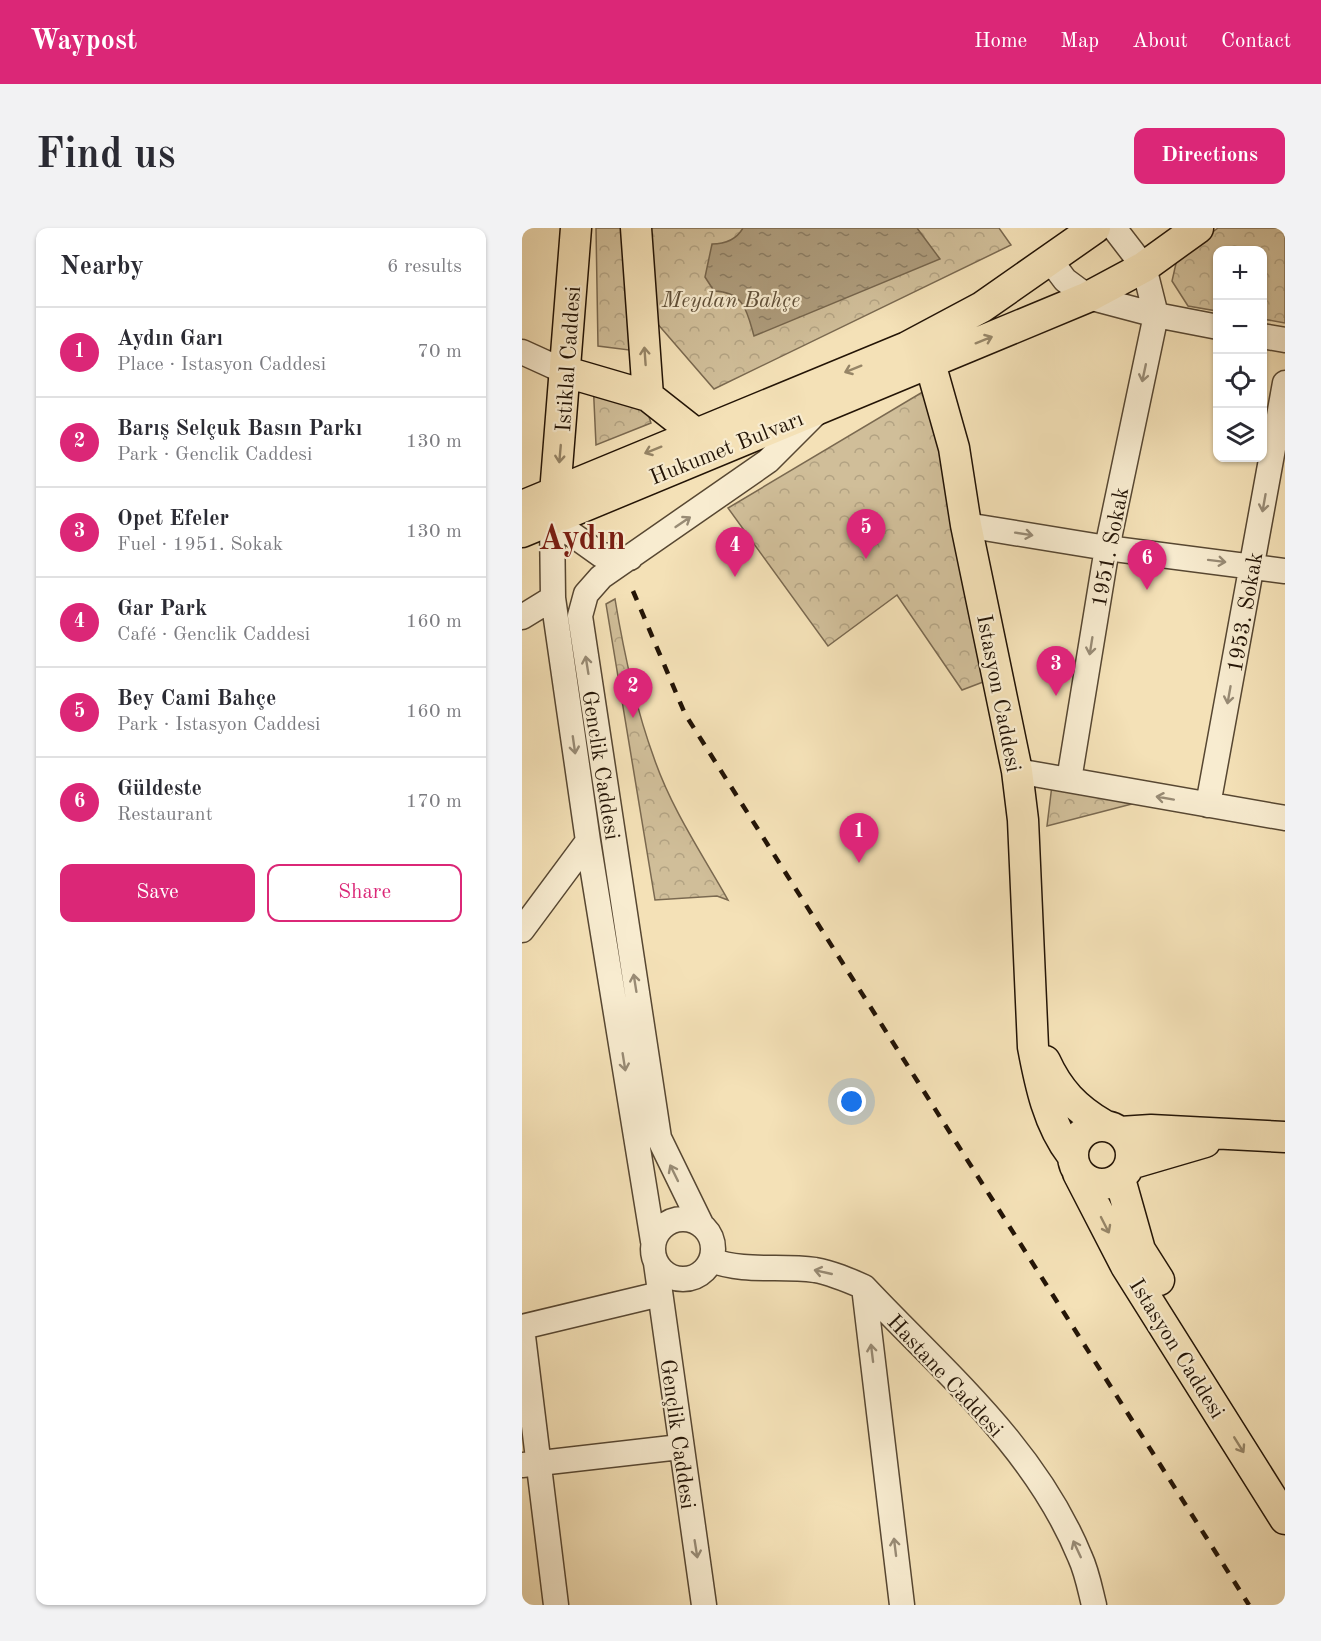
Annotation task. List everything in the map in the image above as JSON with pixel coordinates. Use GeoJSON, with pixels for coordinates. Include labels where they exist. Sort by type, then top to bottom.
{"type":"FeatureCollection","features":[{"type":"Feature","properties":{"kind":"main road","name":"Istiklal Caddesi"},"geometry":{"type":"LineString","coordinates":[[557,490],[576,228]]}},
{"type":"Feature","properties":{"kind":"main road"},"geometry":{"type":"LineString","coordinates":[[636,228],[648,396]]}},
{"type":"Feature","properties":{"kind":"main road"},"geometry":{"type":"LineString","coordinates":[[919,355],[1095,228]]}},
{"type":"Feature","properties":{"kind":"main road"},"geometry":{"type":"LineString","coordinates":[[919,355],[1088,297],[1144,267],[1198,228]]}},
{"type":"Feature","properties":{"kind":"main road","name":"Hukumet Bulvarı"},"geometry":{"type":"LineString","coordinates":[[522,532],[694,458],[820,408],[919,355]]}},
{"type":"Feature","properties":{"kind":"main road","name":"Hukumet Bulvarı"},"geometry":{"type":"LineString","coordinates":[[522,506],[695,433],[919,355]]}},
{"type":"Feature","properties":{"kind":"main road","name":"Istasyon Caddesi"},"geometry":{"type":"LineString","coordinates":[[919,355],[954,448],[966,525],[1017,771],[1023,820],[1030,1028],[1039,1079],[1059,1139],[1075,1164],[1126,1266],[1285,1519]]}},
{"type":"Feature","properties":{"kind":"main road"},"geometry":{"type":"LineString","coordinates":[[566,372],[648,396],[695,433]]}},
{"type":"Feature","properties":{"kind":"main road","name":"Genclik Caddesi"},"geometry":{"type":"LineString","coordinates":[[552,520],[557,490]]}},
{"type":"Feature","properties":{"kind":"main road"},"geometry":{"type":"LineString","coordinates":[[1030,1028],[1057,1086],[1085,1114],[1112,1129],[1130,1146],[1125,1171],[1140,1250],[1285,1481]]}},
{"type":"Feature","properties":{"kind":"main road"},"geometry":{"type":"LineString","coordinates":[[1285,1137],[1151,1130],[1086,1130],[1078,1137],[1075,1164],[1093,1184],[1112,1183],[1125,1171],[1202,1142],[1285,1148]]}},
{"type":"Feature","properties":{"kind":"street"},"geometry":{"type":"LineString","coordinates":[[1114,228],[1144,267],[1156,315]]}},
{"type":"Feature","properties":{"kind":"street"},"geometry":{"type":"LineString","coordinates":[[1050,260],[1065,280],[1088,297],[1156,315],[1213,326]]}},
{"type":"Feature","properties":{"kind":"street","name":"1951. Sokak"},"geometry":{"type":"LineString","coordinates":[[1069,780],[1107,548],[1156,315]]}},
{"type":"Feature","properties":{"kind":"street"},"geometry":{"type":"LineString","coordinates":[[1267,337],[1285,340]]}},
{"type":"Feature","properties":{"kind":"street"},"geometry":{"type":"LineString","coordinates":[[522,352],[566,372]]}},
{"type":"Feature","properties":{"kind":"street","name":"1953. Sokak"},"geometry":{"type":"LineString","coordinates":[[1208,805],[1285,383]]}},
{"type":"Feature","properties":{"kind":"street","name":"Genclik Caddesi"},"geometry":{"type":"LineString","coordinates":[[701,1224],[658,1138],[580,616],[586,594],[601,577],[768,461],[820,408]]}},
{"type":"Feature","properties":{"kind":"street"},"geometry":{"type":"LineString","coordinates":[[552,520],[601,555],[630,558]]}},
{"type":"Feature","properties":{"kind":"street","name":"Genclik Caddesi"},"geometry":{"type":"LineString","coordinates":[[552,520],[553,598],[588,841],[655,1252]]}},
{"type":"Feature","properties":{"kind":"street"},"geometry":{"type":"LineString","coordinates":[[966,525],[1107,548],[1253,565],[1285,571]]}},
{"type":"Feature","properties":{"kind":"street"},"geometry":{"type":"LineString","coordinates":[[522,617],[553,598]]}},
{"type":"Feature","properties":{"kind":"street"},"geometry":{"type":"LineString","coordinates":[[1017,771],[1285,818]]}},
{"type":"Feature","properties":{"kind":"street"},"geometry":{"type":"LineString","coordinates":[[522,930],[588,841]]}},
{"type":"Feature","properties":{"kind":"street"},"geometry":{"type":"LineString","coordinates":[[674,1219],[693,1220],[701,1224],[712,1241],[711,1260],[699,1275],[679,1279],[670,1277],[655,1252],[659,1230],[674,1219]]}},
{"type":"Feature","properties":{"kind":"street","name":"Gençlik Caddesi"},"geometry":{"type":"LineString","coordinates":[[655,1252],[680,1448],[704,1605]]}},
{"type":"Feature","properties":{"kind":"street","name":"Hastane Caddesi"},"geometry":{"type":"LineString","coordinates":[[711,1260],[730,1268],[815,1270],[844,1278],[864,1287],[977,1401],[1039,1480],[1060,1513],[1081,1558],[1094,1605]]}},
{"type":"Feature","properties":{"kind":"street"},"geometry":{"type":"LineString","coordinates":[[864,1287],[902,1605]]}},
{"type":"Feature","properties":{"kind":"street"},"geometry":{"type":"LineString","coordinates":[[556,1605],[531,1464],[522,1328],[660,1294]]}},
{"type":"Feature","properties":{"kind":"street"},"geometry":{"type":"LineString","coordinates":[[531,1464],[680,1448]]}},
{"type":"Feature","properties":{"kind":"green space"},"geometry":{"type":"Polygon","coordinates":[[[596,228],[633,228],[629,350],[598,346],[596,228]]]}},
{"type":"Feature","properties":{"kind":"green space","name":"Meydan Bahçe"},"geometry":{"type":"Polygon","coordinates":[[[648,228],[999,228],[1011,245],[714,389],[649,314],[648,228]]]}},
{"type":"Feature","properties":{"kind":"green space"},"geometry":{"type":"Polygon","coordinates":[[[1218,228],[1285,228],[1285,323],[1267,320],[1267,246],[1213,246],[1213,310],[1188,306],[1172,281],[1177,259],[1218,228]]]}},
{"type":"Feature","properties":{"kind":"green space"},"geometry":{"type":"Polygon","coordinates":[[[593,380],[638,382],[651,423],[596,445],[593,380]]]}},
{"type":"Feature","properties":{"kind":"green space"},"geometry":{"type":"Polygon","coordinates":[[[931,387],[991,679],[962,690],[897,595],[828,646],[728,508],[931,387]]]}},
{"type":"Feature","properties":{"kind":"green space"},"geometry":{"type":"Polygon","coordinates":[[[615,599],[622,640],[641,719],[661,777],[678,813],[728,900],[717,896],[655,900],[606,604],[615,599]]]}},
{"type":"Feature","properties":{"kind":"green space"},"geometry":{"type":"Polygon","coordinates":[[[1052,785],[1151,799],[1047,826],[1052,785]]]}},
{"type":"Feature","properties":{"kind":"water"},"geometry":{"type":"Polygon","coordinates":[[[743,228],[917,228],[940,259],[754,336],[743,304],[732,295],[714,291],[705,277],[712,244],[730,240],[737,236],[743,228]]]}},
{"type":"Feature","properties":{"kind":"railway"},"geometry":{"type":"LineString","coordinates":[[633,591],[685,714],[1249,1605]]}},
{"type":"Feature","properties":{"kind":"place","name":"Bey Cami Bahçe"},"geometry":{"type":"Point","coordinates":[866,559]}},
{"type":"Feature","properties":{"kind":"place","name":"Gar Park"},"geometry":{"type":"Point","coordinates":[735,577]}},
{"type":"Feature","properties":{"kind":"place","name":"Güldeste"},"geometry":{"type":"Point","coordinates":[1147,590]}},
{"type":"Feature","properties":{"kind":"place","name":"Opet Efeler"},"geometry":{"type":"Point","coordinates":[1056,696]}},
{"type":"Feature","properties":{"kind":"place","name":"Barış Selçuk Basın Parkı"},"geometry":{"type":"Point","coordinates":[633,718]}},
{"type":"Feature","properties":{"kind":"place","name":"Aydın Garı"},"geometry":{"type":"Point","coordinates":[859,863]}},
{"type":"Feature","properties":{"kind":"district","name":"Aydın"},"geometry":{"type":"Point","coordinates":[582,537]}}]}
